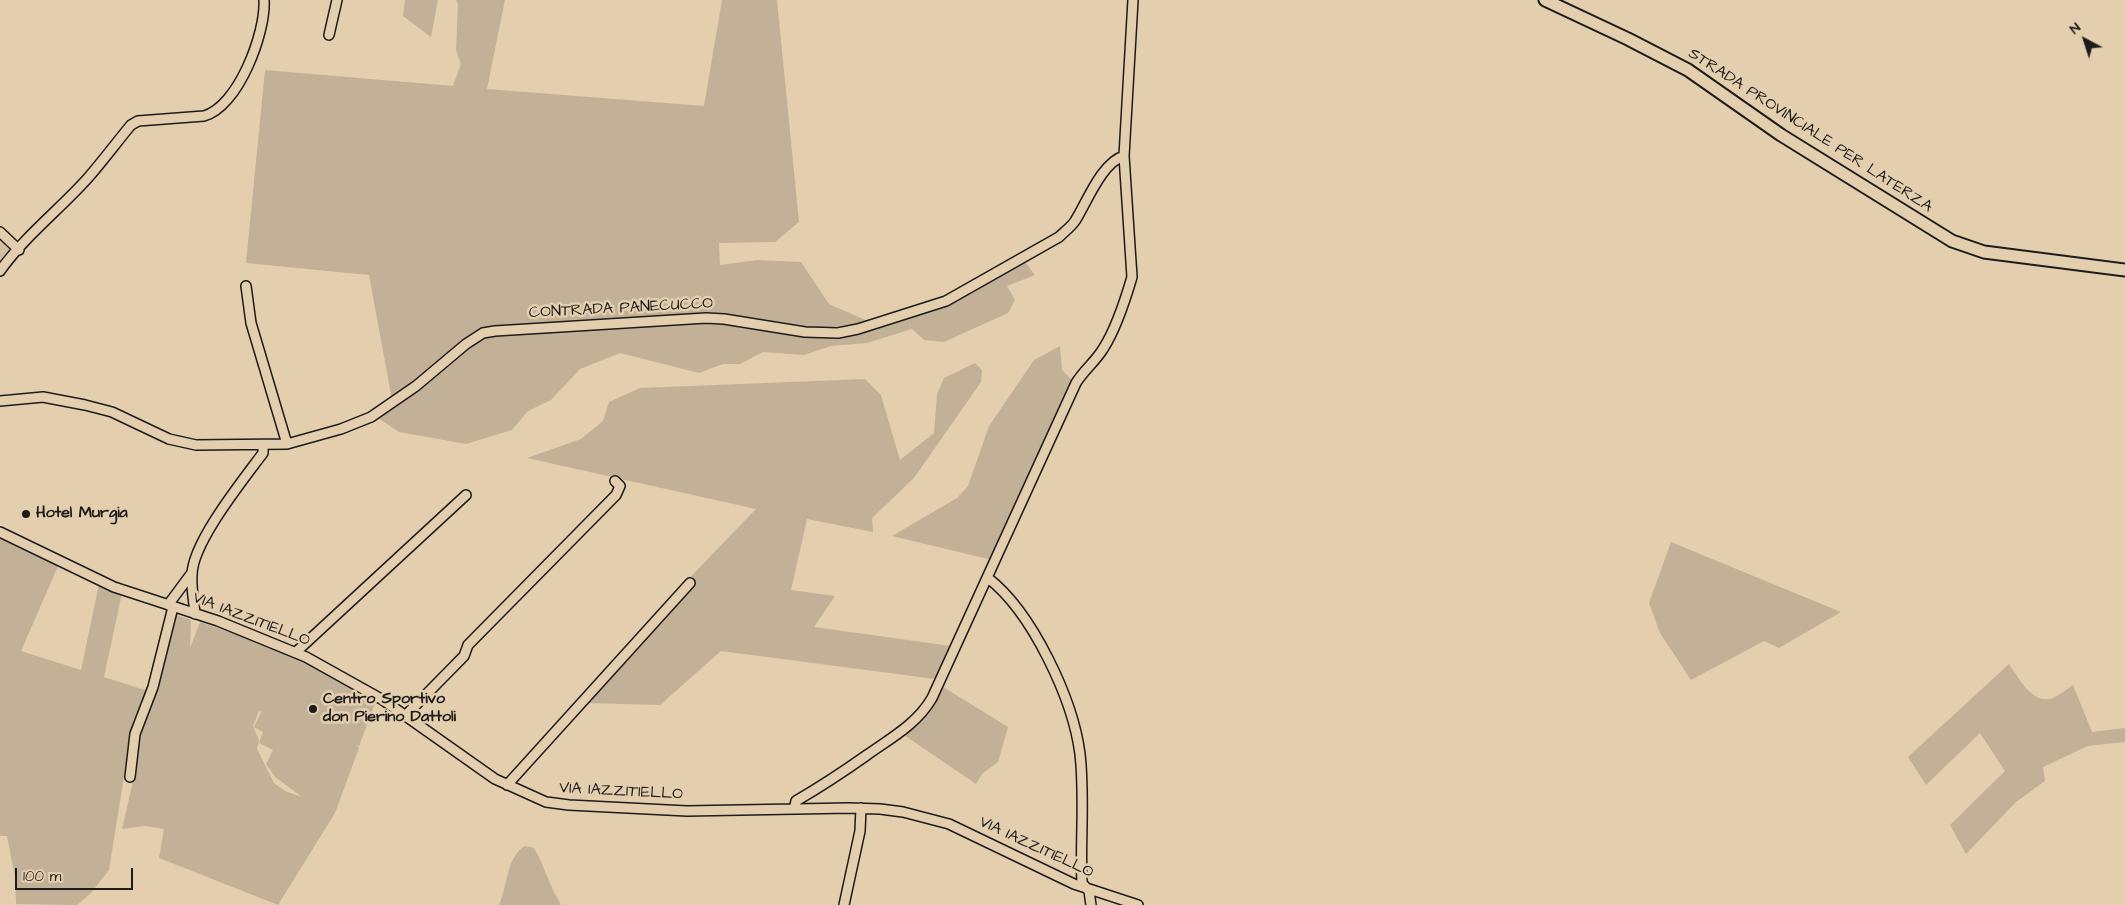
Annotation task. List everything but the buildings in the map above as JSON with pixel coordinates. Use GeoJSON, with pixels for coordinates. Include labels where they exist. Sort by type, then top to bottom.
{"type":"FeatureCollection","features":[{"type":"Feature","properties":{"kind":"main road","name":"STRADA PROVINCIALE PER LATERZA"},"geometry":{"type":"LineString","coordinates":[[1545,0],[1643,46],[1688,70],[1781,135],[1952,241],[1984,252],[2125,270]]}},
{"type":"Feature","properties":{"kind":"street"},"geometry":{"type":"LineString","coordinates":[[0,272],[86,180],[131,125],[138,121],[204,116],[212,114],[221,107],[238,85],[254,55],[261,30],[264,0]]}},
{"type":"Feature","properties":{"kind":"street"},"geometry":{"type":"LineString","coordinates":[[329,35],[337,0]]}},
{"type":"Feature","properties":{"kind":"street"},"geometry":{"type":"LineString","coordinates":[[794,809],[796,802],[902,731],[925,710],[954,654],[1076,383],[1083,371],[1103,349],[1128,291],[1132,278],[1124,156],[1133,0]]}},
{"type":"Feature","properties":{"kind":"street","name":"CONTRADA PANECUCCO"},"geometry":{"type":"LineString","coordinates":[[0,401],[43,396],[112,412],[169,439],[196,445],[287,444],[335,431],[371,417],[416,386],[466,344],[483,334],[494,331],[706,318],[724,319],[805,332],[838,332],[937,305],[1058,237],[1075,222],[1102,174],[1117,158],[1124,156]]}},
{"type":"Feature","properties":{"kind":"street"},"geometry":{"type":"LineString","coordinates":[[0,232],[19,250]]}},
{"type":"Feature","properties":{"kind":"street"},"geometry":{"type":"LineString","coordinates":[[246,286],[251,323],[287,444]]}},
{"type":"Feature","properties":{"kind":"street"},"geometry":{"type":"LineString","coordinates":[[130,778],[135,734],[153,688],[170,606],[191,574],[197,556],[216,517],[263,453],[263,445]]}},
{"type":"Feature","properties":{"kind":"street"},"geometry":{"type":"LineString","coordinates":[[406,716],[464,656],[468,645],[616,495],[620,486],[615,481]]}},
{"type":"Feature","properties":{"kind":"street"},"geometry":{"type":"LineString","coordinates":[[296,652],[466,495]]}},
{"type":"Feature","properties":{"kind":"street","name":"VIA IAZZITIELLO"},"geometry":{"type":"LineString","coordinates":[[0,532],[114,587],[196,614],[296,652],[369,692],[495,779],[546,802],[569,805],[687,811],[861,808],[903,812],[949,824],[1089,891],[1138,905]]}},
{"type":"Feature","properties":{"kind":"street"},"geometry":{"type":"LineString","coordinates":[[191,574],[196,614]]}},
{"type":"Feature","properties":{"kind":"street"},"geometry":{"type":"LineString","coordinates":[[988,578],[1001,589],[1016,608],[1045,652],[1076,732],[1083,788],[1082,883],[1089,891],[1091,905]]}},
{"type":"Feature","properties":{"kind":"street"},"geometry":{"type":"LineString","coordinates":[[507,785],[690,583]]}},
{"type":"Feature","properties":{"kind":"street"},"geometry":{"type":"LineString","coordinates":[[844,905],[860,831],[861,808]]}},
{"type":"Feature","properties":{"kind":"shaded area"},"geometry":{"type":"Polygon","coordinates":[[[405,0],[438,0],[431,37],[403,16],[405,0]]]}},
{"type":"Feature","properties":{"kind":"shaded area"},"geometry":{"type":"Polygon","coordinates":[[[456,0],[505,0],[487,89],[704,106],[722,0],[777,0],[799,222],[775,242],[719,243],[720,265],[757,260],[801,262],[829,304],[870,322],[816,329],[714,314],[707,320],[840,334],[941,305],[1022,258],[1035,275],[1007,286],[1015,300],[1008,313],[944,342],[924,340],[912,329],[867,343],[831,346],[804,355],[763,352],[740,364],[723,364],[699,373],[620,353],[580,369],[551,400],[528,411],[512,430],[466,444],[399,432],[378,418],[488,334],[477,334],[475,331],[392,400],[369,275],[246,263],[265,70],[453,86],[461,64],[456,50],[458,4],[456,0]]]}},
{"type":"Feature","properties":{"kind":"shaded area"},"geometry":{"type":"Polygon","coordinates":[[[0,241],[10,250],[0,263],[0,241]]]}},
{"type":"Feature","properties":{"kind":"shaded area"},"geometry":{"type":"Polygon","coordinates":[[[1060,346],[1062,370],[1072,380],[992,560],[892,536],[957,498],[968,486],[989,426],[1034,360],[1060,346]]]}},
{"type":"Feature","properties":{"kind":"shaded area"},"geometry":{"type":"Polygon","coordinates":[[[975,363],[982,370],[981,382],[914,478],[872,518],[873,532],[807,519],[791,590],[835,596],[814,627],[951,646],[935,679],[721,651],[660,705],[585,703],[671,597],[756,509],[527,458],[581,439],[603,421],[609,402],[640,388],[865,379],[881,395],[900,460],[934,433],[937,394],[944,378],[975,363]]]}},
{"type":"Feature","properties":{"kind":"shaded area"},"geometry":{"type":"Polygon","coordinates":[[[0,538],[59,564],[21,651],[81,670],[99,584],[122,593],[104,677],[148,691],[133,721],[109,870],[91,893],[77,905],[16,904],[15,877],[7,836],[0,836],[0,538]]]}},
{"type":"Feature","properties":{"kind":"shaded area"},"geometry":{"type":"Polygon","coordinates":[[[1671,542],[1841,612],[1779,648],[1764,641],[1691,680],[1660,633],[1649,603],[1671,542]]]}},
{"type":"Feature","properties":{"kind":"shaded area"},"geometry":{"type":"Polygon","coordinates":[[[174,614],[191,620],[190,648],[200,622],[285,651],[324,670],[376,701],[359,746],[356,745],[359,748],[335,813],[278,905],[159,858],[164,829],[145,826],[122,829],[134,777],[139,732],[174,614]],[[259,711],[253,726],[259,740],[257,749],[274,783],[285,791],[302,797],[275,777],[266,764],[273,750],[259,743],[263,732],[254,727],[261,712],[259,711]]]}},
{"type":"Feature","properties":{"kind":"shaded area"},"geometry":{"type":"Polygon","coordinates":[[[2009,664],[2027,689],[2039,698],[2053,698],[2073,685],[2092,732],[2125,728],[2125,742],[2088,746],[2043,767],[2045,781],[2016,802],[1966,854],[1950,825],[2005,771],[1980,733],[1926,785],[1908,757],[2009,664]]]}},
{"type":"Feature","properties":{"kind":"shaded area"},"geometry":{"type":"Polygon","coordinates":[[[940,685],[1008,727],[998,762],[982,774],[976,784],[901,733],[940,685]]]}},
{"type":"Feature","properties":{"kind":"shaded area"},"geometry":{"type":"Polygon","coordinates":[[[525,846],[534,848],[561,905],[499,905],[514,857],[525,846]]]}},
{"type":"Feature","properties":{"kind":"place","name":"Hotel Murgia"},"geometry":{"type":"Point","coordinates":[26,514]}},
{"type":"Feature","properties":{"kind":"place","name":"Centro Sportivo don Pierino Dattoli"},"geometry":{"type":"Point","coordinates":[313,709]}}]}
